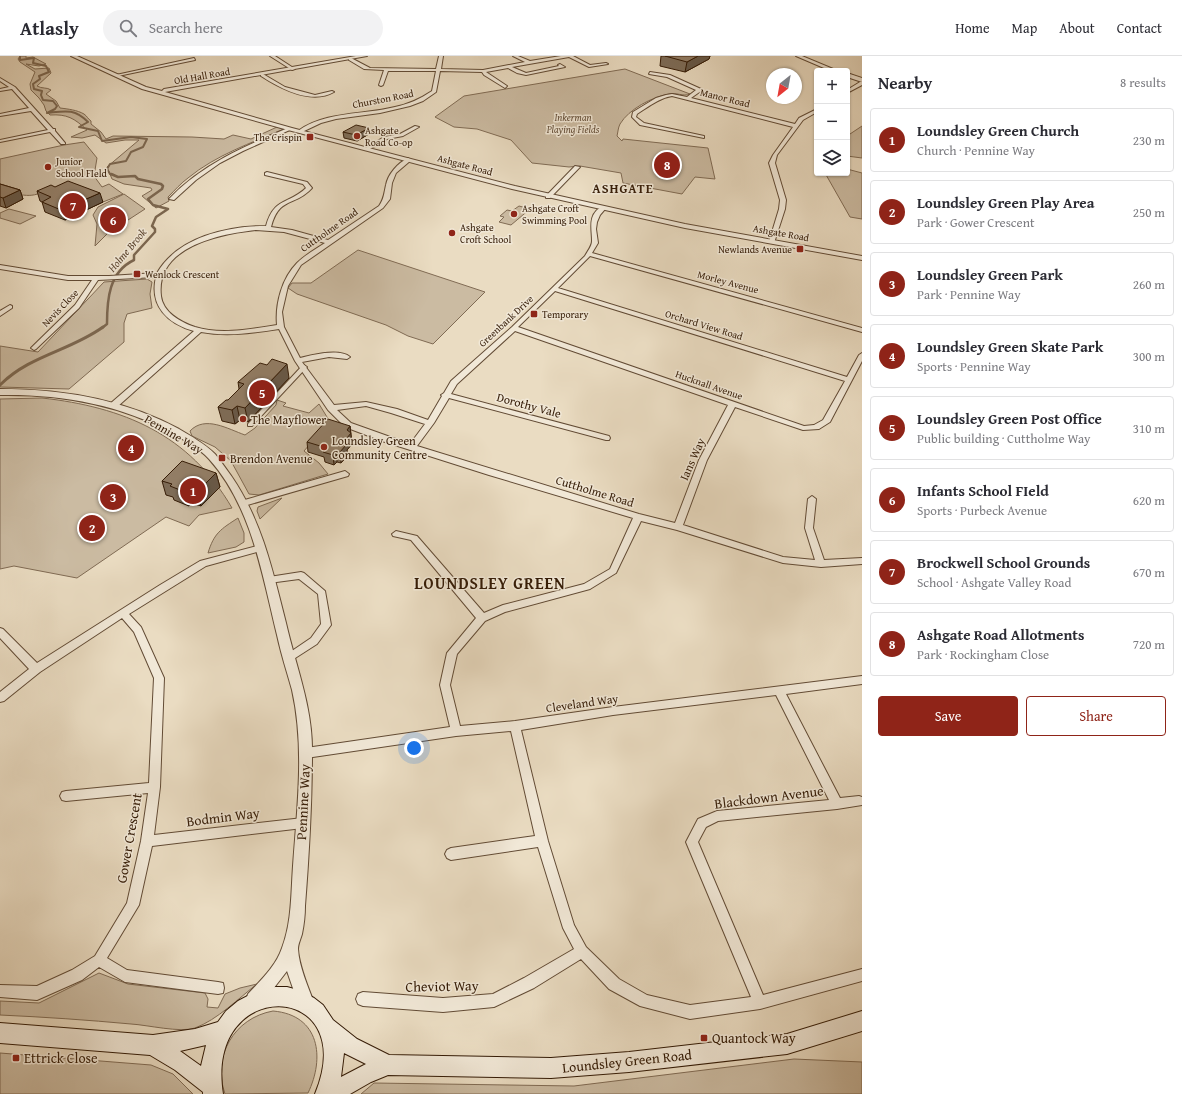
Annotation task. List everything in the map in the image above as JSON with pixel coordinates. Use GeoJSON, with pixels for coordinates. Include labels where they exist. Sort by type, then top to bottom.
{"type":"FeatureCollection","features":[{"type":"Feature","properties":{"kind":"main road"},"geometry":{"type":"LineString","coordinates":[[212,1090],[209,1072],[211,1057],[222,1030],[242,1009],[253,1002],[275,996],[296,999],[306,1003],[322,1017],[332,1039],[334,1053],[334,1068],[325,1094]]}},
{"type":"Feature","properties":{"kind":"main road","name":"Loundsley Green Road"},"geometry":{"type":"LineString","coordinates":[[327,1027],[350,1046],[388,1065],[551,1068],[629,1062],[787,1044],[862,1021]]}},
{"type":"Feature","properties":{"kind":"main road"},"geometry":{"type":"LineString","coordinates":[[0,1033],[153,1045],[195,1039],[222,1030]]}},
{"type":"Feature","properties":{"kind":"main road"},"geometry":{"type":"LineString","coordinates":[[153,1045],[182,1063],[212,1090]]}},
{"type":"Feature","properties":{"kind":"main road","name":"Loundsley Green Road"},"geometry":{"type":"LineString","coordinates":[[330,1094],[388,1065]]}},
{"type":"Feature","properties":{"kind":"street","name":"Ashgate Road"},"geometry":{"type":"LineString","coordinates":[[75,56],[144,88],[548,197],[772,242],[862,257]]}},
{"type":"Feature","properties":{"kind":"street"},"geometry":{"type":"LineString","coordinates":[[272,56],[292,69]]}},
{"type":"Feature","properties":{"kind":"street","name":"Old Hall Road"},"geometry":{"type":"LineString","coordinates":[[160,92],[365,56]]}},
{"type":"Feature","properties":{"kind":"street","name":"Churston Road"},"geometry":{"type":"LineString","coordinates":[[300,131],[321,121],[398,107],[421,101],[434,92],[441,56]]}},
{"type":"Feature","properties":{"kind":"street"},"geometry":{"type":"LineString","coordinates":[[515,56],[530,64]]}},
{"type":"Feature","properties":{"kind":"street"},"geometry":{"type":"LineString","coordinates":[[350,59],[365,68],[386,70],[482,71],[530,64],[569,56],[589,66],[603,64]]}},
{"type":"Feature","properties":{"kind":"street"},"geometry":{"type":"LineString","coordinates":[[798,56],[828,68]]}},
{"type":"Feature","properties":{"kind":"street"},"geometry":{"type":"LineString","coordinates":[[118,75],[194,58]]}},
{"type":"Feature","properties":{"kind":"street"},"geometry":{"type":"LineString","coordinates":[[509,67],[526,74],[562,66],[569,66]]}},
{"type":"Feature","properties":{"kind":"street"},"geometry":{"type":"LineString","coordinates":[[381,85],[386,70]]}},
{"type":"Feature","properties":{"kind":"street"},"geometry":{"type":"LineString","coordinates":[[482,71],[505,87]]}},
{"type":"Feature","properties":{"kind":"street"},"geometry":{"type":"LineString","coordinates":[[650,73],[657,72],[699,90],[689,98]]}},
{"type":"Feature","properties":{"kind":"street"},"geometry":{"type":"LineString","coordinates":[[262,75],[282,88],[315,96],[332,92]]}},
{"type":"Feature","properties":{"kind":"street"},"geometry":{"type":"LineString","coordinates":[[850,76],[862,80]]}},
{"type":"Feature","properties":{"kind":"street"},"geometry":{"type":"LineString","coordinates":[[0,79],[13,88],[63,143]]}},
{"type":"Feature","properties":{"kind":"street"},"geometry":{"type":"LineString","coordinates":[[850,90],[862,84]]}},
{"type":"Feature","properties":{"kind":"street"},"geometry":{"type":"LineString","coordinates":[[0,90],[13,88]]}},
{"type":"Feature","properties":{"kind":"street","name":"Manor Road"},"geometry":{"type":"LineString","coordinates":[[702,137],[642,124],[634,116],[658,100],[672,95],[689,98],[796,126]]}},
{"type":"Feature","properties":{"kind":"street"},"geometry":{"type":"LineString","coordinates":[[0,115],[33,109]]}},
{"type":"Feature","properties":{"kind":"street"},"geometry":{"type":"LineString","coordinates":[[772,242],[782,209],[782,200],[772,163],[775,155],[796,126],[801,120],[814,112]]}},
{"type":"Feature","properties":{"kind":"street"},"geometry":{"type":"LineString","coordinates":[[366,149],[386,138],[408,133],[417,127]]}},
{"type":"Feature","properties":{"kind":"street"},"geometry":{"type":"LineString","coordinates":[[172,199],[197,176],[220,161],[290,128]]}},
{"type":"Feature","properties":{"kind":"street"},"geometry":{"type":"LineString","coordinates":[[0,141],[52,130]]}},
{"type":"Feature","properties":{"kind":"street","name":"Cuttholme Road"},"geometry":{"type":"LineString","coordinates":[[408,160],[394,172],[389,183],[387,199],[380,207],[299,264],[285,286],[279,312],[281,327],[298,361],[304,367],[331,408],[348,425],[385,439],[783,560],[821,564],[862,561]]}},
{"type":"Feature","properties":{"kind":"street"},"geometry":{"type":"LineString","coordinates":[[548,197],[577,167]]}},
{"type":"Feature","properties":{"kind":"street"},"geometry":{"type":"LineString","coordinates":[[267,174],[301,181],[309,188],[305,193],[278,205],[270,217],[268,228]]}},
{"type":"Feature","properties":{"kind":"street"},"geometry":{"type":"LineString","coordinates":[[589,254],[595,243],[592,229],[594,222],[597,214],[603,208]]}},
{"type":"Feature","properties":{"kind":"street"},"geometry":{"type":"LineString","coordinates":[[281,327],[218,332],[199,330],[189,327],[170,316],[159,303],[159,275],[169,260],[191,244],[225,232],[244,229],[268,228],[287,230],[329,242]]}},
{"type":"Feature","properties":{"kind":"street","name":"Greenbank Drive"},"geometry":{"type":"LineString","coordinates":[[412,447],[430,423],[445,395],[454,383],[514,328],[589,254]]}},
{"type":"Feature","properties":{"kind":"street","name":"Morley Avenue"},"geometry":{"type":"LineString","coordinates":[[589,254],[862,330]]}},
{"type":"Feature","properties":{"kind":"street"},"geometry":{"type":"LineString","coordinates":[[0,267],[51,277],[118,278],[159,275]]}},
{"type":"Feature","properties":{"kind":"street","name":"Nevis Close"},"geometry":{"type":"LineString","coordinates":[[34,348],[83,299],[93,286],[96,278]]}},
{"type":"Feature","properties":{"kind":"street","name":"Orchard View Road"},"geometry":{"type":"LineString","coordinates":[[554,289],[849,380]]}},
{"type":"Feature","properties":{"kind":"street"},"geometry":{"type":"LineString","coordinates":[[0,314],[10,307]]}},
{"type":"Feature","properties":{"kind":"street","name":"Hucknall Avenue"},"geometry":{"type":"LineString","coordinates":[[514,328],[803,428],[816,427],[826,422],[862,355]]}},
{"type":"Feature","properties":{"kind":"street"},"geometry":{"type":"LineString","coordinates":[[114,405],[199,330]]}},
{"type":"Feature","properties":{"kind":"street"},"geometry":{"type":"LineString","coordinates":[[298,361],[319,355],[336,354],[347,358]]}},
{"type":"Feature","properties":{"kind":"street"},"geometry":{"type":"LineString","coordinates":[[250,425],[304,367]]}},
{"type":"Feature","properties":{"kind":"street","name":"Pennine Way"},"geometry":{"type":"LineString","coordinates":[[0,392],[72,397],[114,405],[143,415],[177,432],[209,454],[233,484],[244,503],[261,548],[289,658],[298,683],[304,724],[306,753],[296,920],[290,948],[277,974],[253,1002]]}},
{"type":"Feature","properties":{"kind":"street","name":"Dorothy Vale"},"geometry":{"type":"LineString","coordinates":[[445,395],[606,438]]}},
{"type":"Feature","properties":{"kind":"street","name":"Ians Way"},"geometry":{"type":"LineString","coordinates":[[678,527],[702,460],[733,403]]}},
{"type":"Feature","properties":{"kind":"street"},"geometry":{"type":"LineString","coordinates":[[331,408],[366,404],[394,411],[430,423]]}},
{"type":"Feature","properties":{"kind":"street"},"geometry":{"type":"LineString","coordinates":[[244,503],[345,474]]}},
{"type":"Feature","properties":{"kind":"street"},"geometry":{"type":"LineString","coordinates":[[812,499],[809,528],[821,564]]}},
{"type":"Feature","properties":{"kind":"street"},"geometry":{"type":"LineString","coordinates":[[456,731],[445,685],[452,653],[482,618],[503,609],[587,587],[613,570],[638,517]]}},
{"type":"Feature","properties":{"kind":"street"},"geometry":{"type":"LineString","coordinates":[[396,534],[414,538],[482,618]]}},
{"type":"Feature","properties":{"kind":"street"},"geometry":{"type":"LineString","coordinates":[[0,698],[36,669],[163,586],[203,563],[261,548]]}},
{"type":"Feature","properties":{"kind":"street"},"geometry":{"type":"LineString","coordinates":[[269,580],[301,576],[322,593],[326,625],[314,641],[289,658]]}},
{"type":"Feature","properties":{"kind":"street","name":"Gower Crescent"},"geometry":{"type":"LineString","coordinates":[[0,990],[37,993],[77,975],[99,960],[134,905],[147,841],[154,787],[159,678],[138,630],[123,613]]}},
{"type":"Feature","properties":{"kind":"street"},"geometry":{"type":"LineString","coordinates":[[0,632],[36,669]]}},
{"type":"Feature","properties":{"kind":"street","name":"Cleveland Way"},"geometry":{"type":"LineString","coordinates":[[306,753],[456,731],[515,726],[613,711],[862,680]]}},
{"type":"Feature","properties":{"kind":"street","name":"Blackdown Avenue"},"geometry":{"type":"LineString","coordinates":[[760,1002],[692,842],[702,823],[717,816],[838,804],[779,691]]}},
{"type":"Feature","properties":{"kind":"street"},"geometry":{"type":"LineString","coordinates":[[515,726],[542,841],[569,928],[582,951],[614,984],[645,1001],[690,1012],[760,1002],[862,976]]}},
{"type":"Feature","properties":{"kind":"street"},"geometry":{"type":"LineString","coordinates":[[66,796],[154,787]]}},
{"type":"Feature","properties":{"kind":"street"},"geometry":{"type":"LineString","coordinates":[[838,804],[859,801]]}},
{"type":"Feature","properties":{"kind":"street","name":"Bodmin Way"},"geometry":{"type":"LineString","coordinates":[[147,841],[303,823]]}},
{"type":"Feature","properties":{"kind":"street"},"geometry":{"type":"LineString","coordinates":[[451,854],[542,841]]}},
{"type":"Feature","properties":{"kind":"street","name":"Pennine Way"},"geometry":{"type":"LineString","coordinates":[[290,948],[296,975],[306,1003]]}},
{"type":"Feature","properties":{"kind":"street","name":"Cheviot Way"},"geometry":{"type":"LineString","coordinates":[[363,999],[443,1005],[494,1000],[529,983],[582,951]]}},
{"type":"Feature","properties":{"kind":"street"},"geometry":{"type":"LineString","coordinates":[[99,960],[125,976],[218,988]]}},
{"type":"Feature","properties":{"kind":"green space"},"geometry":{"type":"Polygon","coordinates":[[[20,56],[26,56],[26,58],[33,57],[46,64],[39,66],[26,64],[35,69],[49,68],[51,73],[37,86],[51,90],[46,94],[56,101],[60,108],[85,115],[91,121],[91,124],[101,132],[106,139],[113,136],[224,139],[233,135],[251,139],[277,127],[284,129],[234,150],[210,163],[180,184],[168,197],[169,201],[156,208],[142,196],[152,190],[151,188],[124,184],[112,179],[107,167],[139,140],[125,140],[106,143],[95,135],[82,138],[71,137],[87,130],[78,122],[66,116],[50,115],[46,111],[39,98],[31,90],[30,84],[35,72],[20,62],[18,59],[20,56]]]}},
{"type":"Feature","properties":{"kind":"green space","name":"Inkerman Playing Fields"},"geometry":{"type":"Polygon","coordinates":[[[625,69],[690,94],[669,94],[642,104],[629,113],[624,119],[619,126],[617,136],[622,141],[623,139],[708,148],[715,179],[695,177],[682,194],[623,183],[621,173],[580,166],[569,167],[532,163],[511,140],[477,129],[454,127],[435,117],[464,96],[625,69]]]}},
{"type":"Feature","properties":{"kind":"green space"},"geometry":{"type":"Polygon","coordinates":[[[862,126],[862,158],[850,156],[850,134],[862,126]]]}},
{"type":"Feature","properties":{"kind":"green space","name":"Junior School FIeld"},"geometry":{"type":"Polygon","coordinates":[[[84,142],[97,158],[94,176],[102,187],[109,184],[123,194],[103,202],[46,190],[35,195],[24,195],[0,189],[0,159],[84,142]]]}},
{"type":"Feature","properties":{"kind":"green space"},"geometry":{"type":"Polygon","coordinates":[[[850,170],[862,173],[862,219],[850,217],[827,176],[850,176],[850,170]]]}},
{"type":"Feature","properties":{"kind":"green space"},"geometry":{"type":"Polygon","coordinates":[[[124,194],[145,209],[108,233],[95,246],[97,224],[93,215],[98,207],[124,194]]]}},
{"type":"Feature","properties":{"kind":"green space","name":"Ashgate Croft Swimming Pool"},"geometry":{"type":"Polygon","coordinates":[[[519,206],[530,209],[511,225],[499,222],[504,217],[500,216],[507,210],[512,211],[519,206]]]}},
{"type":"Feature","properties":{"kind":"green space"},"geometry":{"type":"Polygon","coordinates":[[[9,209],[36,216],[20,224],[0,218],[0,213],[9,209]]]}},
{"type":"Feature","properties":{"kind":"green space"},"geometry":{"type":"Polygon","coordinates":[[[358,250],[485,292],[433,344],[408,336],[386,325],[297,294],[288,288],[292,283],[311,283],[358,250]]]}},
{"type":"Feature","properties":{"kind":"green space"},"geometry":{"type":"Polygon","coordinates":[[[147,279],[152,282],[150,294],[152,308],[127,314],[124,323],[124,342],[69,389],[0,387],[0,346],[38,352],[104,282],[147,279]]]}},
{"type":"Feature","properties":{"kind":"green space"},"geometry":{"type":"Polygon","coordinates":[[[42,398],[72,402],[100,409],[126,417],[151,429],[174,443],[196,461],[215,482],[232,508],[199,515],[189,526],[166,517],[77,578],[14,566],[0,569],[0,399],[42,398]]]}},
{"type":"Feature","properties":{"kind":"green space"},"geometry":{"type":"Polygon","coordinates":[[[277,400],[286,403],[283,406],[309,413],[319,404],[327,417],[328,423],[304,451],[319,463],[328,474],[259,495],[249,494],[231,461],[215,447],[192,436],[190,431],[196,426],[210,424],[224,427],[245,435],[255,428],[276,405],[277,400]]]}},
{"type":"Feature","properties":{"kind":"green space"},"geometry":{"type":"Polygon","coordinates":[[[282,498],[260,519],[257,511],[258,507],[282,498]]]}},
{"type":"Feature","properties":{"kind":"green space"},"geometry":{"type":"Polygon","coordinates":[[[238,518],[244,533],[244,542],[236,547],[208,553],[210,546],[219,532],[238,518]]]}},
{"type":"Feature","properties":{"kind":"green space"},"geometry":{"type":"Polygon","coordinates":[[[99,973],[128,984],[205,993],[208,999],[207,1007],[218,1008],[225,994],[240,988],[257,984],[211,1020],[195,1028],[181,1030],[82,1020],[0,1015],[0,1001],[39,1003],[99,973]]]}},
{"type":"Feature","properties":{"kind":"green space"},"geometry":{"type":"Polygon","coordinates":[[[273,1011],[289,1014],[301,1021],[309,1029],[314,1040],[317,1053],[316,1066],[308,1093],[225,1094],[222,1080],[222,1066],[224,1053],[230,1041],[237,1030],[247,1022],[259,1015],[273,1011]]]}},
{"type":"Feature","properties":{"kind":"green space"},"geometry":{"type":"Polygon","coordinates":[[[0,1053],[151,1065],[173,1074],[193,1094],[0,1094],[0,1053]]]}},
{"type":"Feature","properties":{"kind":"green space"},"geometry":{"type":"Polygon","coordinates":[[[794,1059],[862,1062],[862,1094],[361,1094],[374,1083],[574,1086],[794,1059]]]}},
{"type":"Feature","properties":{"kind":"building"},"geometry":{"type":"Polygon","coordinates":[[[665,56],[698,56],[687,62],[665,56]]]}},
{"type":"Feature","properties":{"kind":"building"},"geometry":{"type":"Polygon","coordinates":[[[356,125],[369,128],[356,135],[343,132],[356,125]]]}},
{"type":"Feature","properties":{"kind":"building"},"geometry":{"type":"Polygon","coordinates":[[[68,181],[100,193],[61,210],[42,202],[51,197],[37,191],[51,185],[55,187],[68,181]]]}},
{"type":"Feature","properties":{"kind":"building"},"geometry":{"type":"Polygon","coordinates":[[[0,184],[20,190],[3,198],[0,197],[0,184]]]}},
{"type":"Feature","properties":{"kind":"building"},"geometry":{"type":"Polygon","coordinates":[[[272,359],[287,364],[245,408],[237,406],[232,410],[218,407],[228,400],[244,384],[238,382],[260,363],[267,365],[272,359]]]}},
{"type":"Feature","properties":{"kind":"building"},"geometry":{"type":"Polygon","coordinates":[[[328,419],[350,426],[347,430],[351,433],[342,444],[346,445],[340,452],[336,451],[333,455],[323,452],[327,448],[307,442],[328,419]]]}},
{"type":"Feature","properties":{"kind":"building"},"geometry":{"type":"Polygon","coordinates":[[[182,461],[216,473],[197,492],[188,489],[185,492],[170,486],[172,484],[162,481],[182,461]]]}},
{"type":"Feature","properties":{"kind":"waterway","name":"Holme Brook"},"geometry":{"type":"LineString","coordinates":[[20,56],[20,60],[34,58],[33,63],[46,66],[49,72],[39,76],[40,79],[33,84],[34,89],[42,91],[41,95],[43,100],[53,101],[57,106],[55,109],[47,113],[64,111],[78,114],[88,122],[79,127],[98,131],[102,141],[131,137],[147,139],[143,147],[131,152],[126,161],[110,164],[107,169],[110,174],[112,175]]}},
{"type":"Feature","properties":{"kind":"waterway","name":"Holme Brook"},"geometry":{"type":"LineString","coordinates":[[102,328],[107,324],[109,296],[114,279],[126,265],[134,260],[134,255],[155,232],[155,229],[152,226],[156,217],[168,209],[153,205],[148,199],[162,189],[163,186],[161,184],[138,179],[135,176],[118,177],[112,175]]}},
{"type":"Feature","properties":{"kind":"waterway","name":"Holme Brook"},"geometry":{"type":"LineString","coordinates":[[0,385],[24,367],[77,342],[103,327]]}},
{"type":"Feature","properties":{"kind":"place","name":"Ashgate Road Co-op"},"geometry":{"type":"Point","coordinates":[357,136]}},
{"type":"Feature","properties":{"kind":"place","name":"The Crispin"},"geometry":{"type":"Point","coordinates":[310,137]}},
{"type":"Feature","properties":{"kind":"place","name":"Ashgate Road Allotments"},"geometry":{"type":"Point","coordinates":[667,165]}},
{"type":"Feature","properties":{"kind":"place","name":"Junior School FIeld"},"geometry":{"type":"Point","coordinates":[48,167]}},
{"type":"Feature","properties":{"kind":"place","name":"Brockwell School Grounds"},"geometry":{"type":"Point","coordinates":[73,206]}},
{"type":"Feature","properties":{"kind":"place","name":"Ashgate Croft Swimming Pool"},"geometry":{"type":"Point","coordinates":[514,214]}},
{"type":"Feature","properties":{"kind":"place","name":"Infants School FIeld"},"geometry":{"type":"Point","coordinates":[113,220]}},
{"type":"Feature","properties":{"kind":"place","name":"Ashgate Croft School"},"geometry":{"type":"Point","coordinates":[452,233]}},
{"type":"Feature","properties":{"kind":"place","name":"Newlands Avenue"},"geometry":{"type":"Point","coordinates":[800,249]}},
{"type":"Feature","properties":{"kind":"place","name":"Wenlock Crescent"},"geometry":{"type":"Point","coordinates":[137,274]}},
{"type":"Feature","properties":{"kind":"place","name":"Temporary"},"geometry":{"type":"Point","coordinates":[534,314]}},
{"type":"Feature","properties":{"kind":"place","name":"Loundsley Green Post Office"},"geometry":{"type":"Point","coordinates":[262,393]}},
{"type":"Feature","properties":{"kind":"place","name":"The Mayflower"},"geometry":{"type":"Point","coordinates":[243,419]}},
{"type":"Feature","properties":{"kind":"place","name":"Loundsley Green Community Centre"},"geometry":{"type":"Point","coordinates":[324,447]}},
{"type":"Feature","properties":{"kind":"place","name":"Loundsley Green Skate Park"},"geometry":{"type":"Point","coordinates":[131,448]}},
{"type":"Feature","properties":{"kind":"place","name":"Brendon Avenue"},"geometry":{"type":"Point","coordinates":[222,458]}},
{"type":"Feature","properties":{"kind":"place","name":"Loundsley Green Church"},"geometry":{"type":"Point","coordinates":[193,491]}},
{"type":"Feature","properties":{"kind":"place","name":"Loundsley Green Park"},"geometry":{"type":"Point","coordinates":[113,497]}},
{"type":"Feature","properties":{"kind":"place","name":"Loundsley Green Play Area"},"geometry":{"type":"Point","coordinates":[92,528]}},
{"type":"Feature","properties":{"kind":"place","name":"Quantock Way"},"geometry":{"type":"Point","coordinates":[704,1038]}},
{"type":"Feature","properties":{"kind":"place","name":"Ettrick Close"},"geometry":{"type":"Point","coordinates":[16,1058]}},
{"type":"Feature","properties":{"kind":"district","name":"ASHGATE"},"geometry":{"type":"Point","coordinates":[623,188]}},
{"type":"Feature","properties":{"kind":"district","name":"LOUNDSLEY GREEN"},"geometry":{"type":"Point","coordinates":[490,583]}}]}
